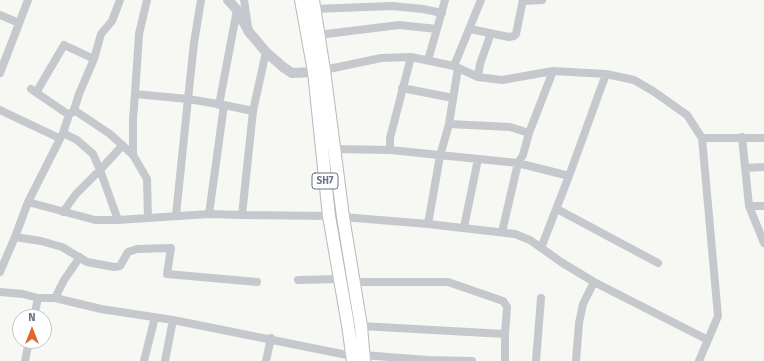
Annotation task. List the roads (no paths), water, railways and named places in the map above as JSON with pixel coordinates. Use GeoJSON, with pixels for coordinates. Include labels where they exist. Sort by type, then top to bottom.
{"type":"FeatureCollection","features":[{"type":"Feature","properties":{"kind":"main road","name":"SH7"},"geometry":{"type":"LineString","coordinates":[[301,0],[319,71],[334,149],[343,217],[361,326],[358,358]]}},
{"type":"Feature","properties":{"kind":"main road","name":"SH7"},"geometry":{"type":"LineString","coordinates":[[314,4],[318,36],[329,216],[340,280],[358,358]]}},
{"type":"Feature","properties":{"kind":"street"},"geometry":{"type":"LineString","coordinates":[[0,73],[28,0]]}},
{"type":"Feature","properties":{"kind":"street"},"geometry":{"type":"LineString","coordinates":[[0,272],[28,202],[61,135],[94,59],[101,34],[112,21],[120,0]]}},
{"type":"Feature","properties":{"kind":"street"},"geometry":{"type":"LineString","coordinates":[[133,155],[132,119],[140,34],[147,0]]}},
{"type":"Feature","properties":{"kind":"street"},"geometry":{"type":"LineString","coordinates":[[176,216],[193,49],[201,0]]}},
{"type":"Feature","properties":{"kind":"street"},"geometry":{"type":"LineString","coordinates":[[228,0],[237,10],[249,32],[266,52],[292,73],[319,71],[381,58],[411,57],[456,67],[478,77],[502,80],[553,71],[606,74],[634,80],[653,91],[687,116],[702,138],[718,316],[699,361]]}},
{"type":"Feature","properties":{"kind":"street"},"geometry":{"type":"LineString","coordinates":[[244,0],[249,32]]}},
{"type":"Feature","properties":{"kind":"street"},"geometry":{"type":"LineString","coordinates":[[423,9],[424,0]]}},
{"type":"Feature","properties":{"kind":"street"},"geometry":{"type":"LineString","coordinates":[[428,60],[446,0]]}},
{"type":"Feature","properties":{"kind":"street"},"geometry":{"type":"LineString","coordinates":[[428,224],[440,156],[448,124],[456,67],[480,0]]}},
{"type":"Feature","properties":{"kind":"street"},"geometry":{"type":"LineString","coordinates":[[470,29],[509,37],[514,36],[516,34],[523,1],[542,0]]}},
{"type":"Feature","properties":{"kind":"street"},"geometry":{"type":"LineString","coordinates":[[314,4],[392,3],[442,13]]}},
{"type":"Feature","properties":{"kind":"street"},"geometry":{"type":"LineString","coordinates":[[210,214],[221,105],[237,10]]}},
{"type":"Feature","properties":{"kind":"street"},"geometry":{"type":"LineString","coordinates":[[0,15],[19,23]]}},
{"type":"Feature","properties":{"kind":"street"},"geometry":{"type":"LineString","coordinates":[[318,36],[399,25],[437,29]]}},
{"type":"Feature","properties":{"kind":"street"},"geometry":{"type":"LineString","coordinates":[[478,77],[480,64],[492,33]]}},
{"type":"Feature","properties":{"kind":"street"},"geometry":{"type":"LineString","coordinates":[[94,59],[64,45],[34,90],[71,113],[110,134],[133,155],[147,179],[148,218]]}},
{"type":"Feature","properties":{"kind":"street"},"geometry":{"type":"LineString","coordinates":[[242,215],[253,111],[266,52]]}},
{"type":"Feature","properties":{"kind":"street"},"geometry":{"type":"LineString","coordinates":[[390,150],[390,138],[411,57]]}},
{"type":"Feature","properties":{"kind":"street"},"geometry":{"type":"LineString","coordinates":[[502,232],[518,163],[523,155],[529,132],[553,71]]}},
{"type":"Feature","properties":{"kind":"street"},"geometry":{"type":"LineString","coordinates":[[541,248],[557,209],[606,74]]}},
{"type":"Feature","properties":{"kind":"street"},"geometry":{"type":"LineString","coordinates":[[402,88],[452,98]]}},
{"type":"Feature","properties":{"kind":"street"},"geometry":{"type":"LineString","coordinates":[[135,94],[188,99],[253,111]]}},
{"type":"Feature","properties":{"kind":"street"},"geometry":{"type":"LineString","coordinates":[[0,110],[77,140],[88,148],[93,154],[100,170],[118,220]]}},
{"type":"Feature","properties":{"kind":"street"},"geometry":{"type":"LineString","coordinates":[[448,124],[510,127],[529,132]]}},
{"type":"Feature","properties":{"kind":"street"},"geometry":{"type":"LineString","coordinates":[[742,137],[749,206],[764,243]]}},
{"type":"Feature","properties":{"kind":"street"},"geometry":{"type":"LineString","coordinates":[[702,138],[764,138]]}},
{"type":"Feature","properties":{"kind":"street"},"geometry":{"type":"LineString","coordinates":[[63,212],[76,194],[122,146]]}},
{"type":"Feature","properties":{"kind":"street"},"geometry":{"type":"LineString","coordinates":[[334,149],[390,150],[518,163],[569,176]]}},
{"type":"Feature","properties":{"kind":"street"},"geometry":{"type":"LineString","coordinates":[[464,227],[478,159]]}},
{"type":"Feature","properties":{"kind":"street"},"geometry":{"type":"LineString","coordinates":[[746,168],[764,167]]}},
{"type":"Feature","properties":{"kind":"street"},"geometry":{"type":"LineString","coordinates":[[28,202],[95,220],[210,214],[329,216]]}},
{"type":"Feature","properties":{"kind":"street"},"geometry":{"type":"LineString","coordinates":[[749,206],[764,206]]}},
{"type":"Feature","properties":{"kind":"street"},"geometry":{"type":"LineString","coordinates":[[557,209],[658,263]]}},
{"type":"Feature","properties":{"kind":"street"},"geometry":{"type":"LineString","coordinates":[[343,217],[464,227],[515,234],[530,240],[561,262],[594,282],[708,340]]}},
{"type":"Feature","properties":{"kind":"street"},"geometry":{"type":"LineString","coordinates":[[15,237],[40,241],[62,247],[87,262],[114,267],[120,266],[128,252],[137,249],[170,248],[167,274],[256,282]]}},
{"type":"Feature","properties":{"kind":"street"},"geometry":{"type":"LineString","coordinates":[[55,298],[64,280],[80,257]]}},
{"type":"Feature","properties":{"kind":"street"},"geometry":{"type":"LineString","coordinates":[[298,280],[340,280]]}},
{"type":"Feature","properties":{"kind":"street"},"geometry":{"type":"LineString","coordinates":[[354,282],[448,282],[503,301],[507,307],[505,361]]}},
{"type":"Feature","properties":{"kind":"street"},"geometry":{"type":"LineString","coordinates":[[576,361],[579,323],[583,304],[594,282]]}},
{"type":"Feature","properties":{"kind":"street"},"geometry":{"type":"LineString","coordinates":[[0,292],[23,294],[38,298],[55,298],[101,309],[173,320],[271,338],[358,358],[472,361]]}},
{"type":"Feature","properties":{"kind":"street"},"geometry":{"type":"LineString","coordinates":[[36,309],[38,298]]}},
{"type":"Feature","properties":{"kind":"street"},"geometry":{"type":"LineString","coordinates":[[536,361],[541,298]]}},
{"type":"Feature","properties":{"kind":"street"},"geometry":{"type":"LineString","coordinates":[[144,361],[155,317]]}},
{"type":"Feature","properties":{"kind":"street"},"geometry":{"type":"LineString","coordinates":[[165,361],[173,320]]}},
{"type":"Feature","properties":{"kind":"street"},"geometry":{"type":"LineString","coordinates":[[361,326],[505,334]]}},
{"type":"Feature","properties":{"kind":"street"},"geometry":{"type":"LineString","coordinates":[[266,361],[271,338]]}},
{"type":"Feature","properties":{"kind":"street"},"geometry":{"type":"LineString","coordinates":[[25,361],[27,349]]}}]}
